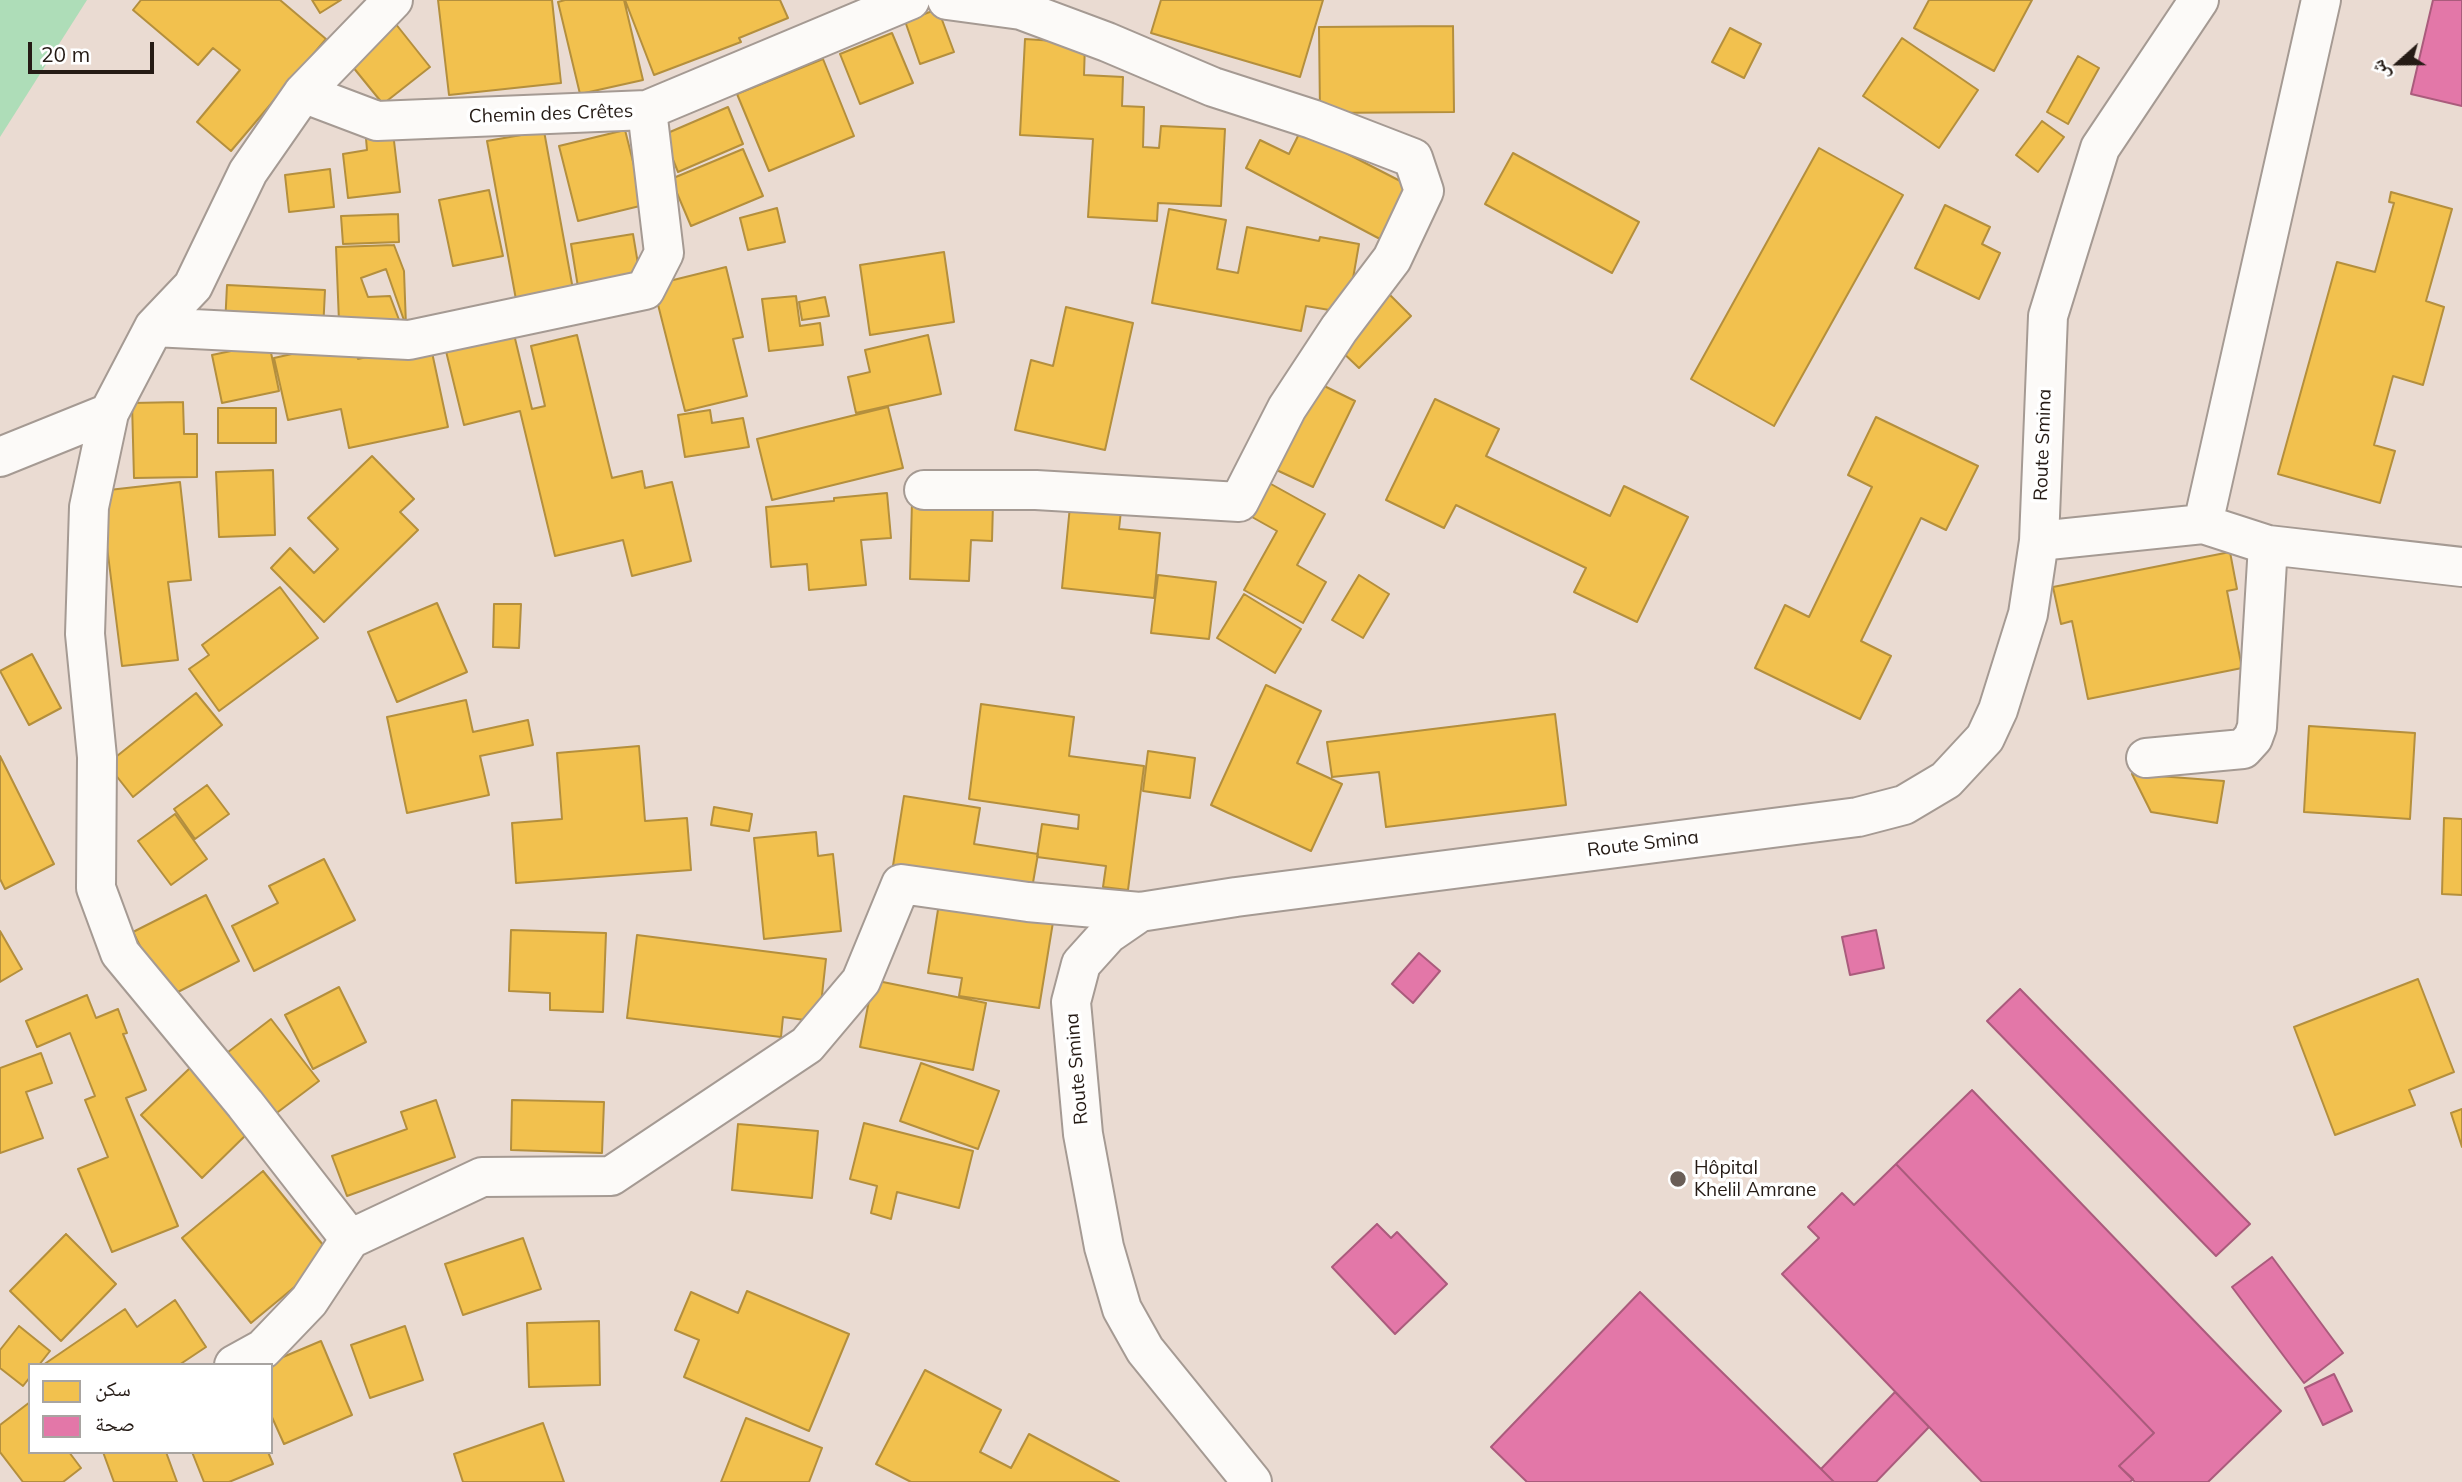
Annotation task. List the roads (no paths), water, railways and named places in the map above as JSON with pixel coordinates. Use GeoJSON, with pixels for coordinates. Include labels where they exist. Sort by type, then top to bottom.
{"type":"FeatureCollection","features":[{"type":"Feature","properties":{"kind":"street"},"geometry":{"type":"LineString","coordinates":[[350,1239],[245,1104],[120,953],[96,888],[97,757],[85,634],[89,507],[109,413],[154,327],[192,286],[248,172],[303,93],[393,0]]}},
{"type":"Feature","properties":{"kind":"street","name":"Chemin des Crêtes"},"geometry":{"type":"LineString","coordinates":[[303,93],[377,121],[647,110],[910,0]]}},
{"type":"Feature","properties":{"kind":"street"},"geometry":{"type":"LineString","coordinates":[[925,490],[1036,490],[1239,502],[1287,408],[1339,329],[1392,259],[1424,191],[1413,158],[1312,119],[1213,87],[1107,41],[1021,10],[947,0]]}},
{"type":"Feature","properties":{"kind":"street","name":"Route Smina"},"geometry":{"type":"LineString","coordinates":[[1252,1482],[1145,1350],[1122,1309],[1094,1204],[1083,1134],[1071,1002],[1082,964],[1108,934],[1140,912],[1236,897],[1858,817],[1904,805],[1946,780],[1985,738],[1998,710],[2028,614],[2039,541],[2048,316],[2099,148],[2199,0]]}},
{"type":"Feature","properties":{"kind":"street"},"geometry":{"type":"LineString","coordinates":[[2203,524],[2321,0]]}},
{"type":"Feature","properties":{"kind":"street"},"geometry":{"type":"LineString","coordinates":[[154,327],[409,340],[645,290],[664,253],[647,110]]}},
{"type":"Feature","properties":{"kind":"street"},"geometry":{"type":"LineString","coordinates":[[0,457],[109,413]]}},
{"type":"Feature","properties":{"kind":"street"},"geometry":{"type":"LineString","coordinates":[[2039,541],[2203,524],[2268,545],[2462,568]]}},
{"type":"Feature","properties":{"kind":"street"},"geometry":{"type":"LineString","coordinates":[[2146,758],[2243,749],[2253,738],[2257,727],[2268,545]]}},
{"type":"Feature","properties":{"kind":"street"},"geometry":{"type":"LineString","coordinates":[[238,1363],[263,1349],[309,1301],[350,1239],[482,1177],[611,1176],[807,1045],[861,981],[901,884],[1028,902],[1140,912]]}},
{"type":"Feature","properties":{"kind":"place","name":"Hôpital Khelil Amrane"},"geometry":{"type":"Point","coordinates":[1678,1179]}}]}
